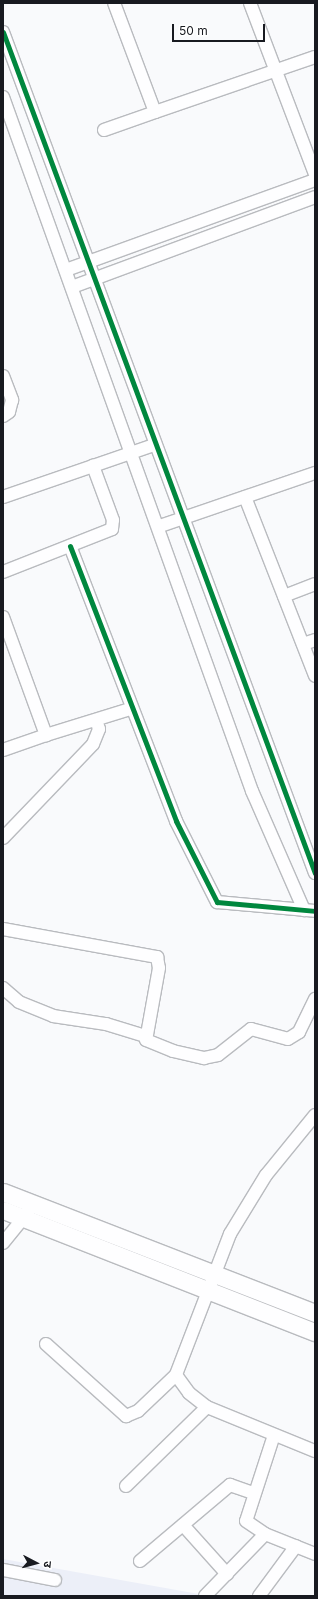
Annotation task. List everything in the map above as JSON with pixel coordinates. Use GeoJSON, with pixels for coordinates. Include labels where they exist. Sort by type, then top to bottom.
{"type":"FeatureCollection","features":[{"type":"Feature","properties":{"kind":"street"},"geometry":{"type":"LineString","coordinates":[[114,3],[155,112]]}},
{"type":"Feature","properties":{"kind":"street"},"geometry":{"type":"LineString","coordinates":[[250,3],[274,70],[315,174]]}},
{"type":"Feature","properties":{"kind":"street"},"geometry":{"type":"LineString","coordinates":[[3,32],[180,519],[315,873]]}},
{"type":"Feature","properties":{"kind":"street"},"geometry":{"type":"LineString","coordinates":[[104,130],[315,57]]}},
{"type":"Feature","properties":{"kind":"street"},"geometry":{"type":"LineString","coordinates":[[3,97],[160,526],[252,791],[309,911]]}},
{"type":"Feature","properties":{"kind":"street"},"geometry":{"type":"LineString","coordinates":[[66,270],[315,180]]}},
{"type":"Feature","properties":{"kind":"street"},"geometry":{"type":"LineString","coordinates":[[72,287],[315,197]]}},
{"type":"Feature","properties":{"kind":"street"},"geometry":{"type":"LineString","coordinates":[[3,376],[12,400],[9,412],[3,416]]}},
{"type":"Feature","properties":{"kind":"street"},"geometry":{"type":"LineString","coordinates":[[3,497],[154,445]]}},
{"type":"Feature","properties":{"kind":"street"},"geometry":{"type":"LineString","coordinates":[[3,572],[70,546],[113,527],[93,466]]}},
{"type":"Feature","properties":{"kind":"street"},"geometry":{"type":"LineString","coordinates":[[160,526],[315,473]]}},
{"type":"Feature","properties":{"kind":"street"},"geometry":{"type":"LineString","coordinates":[[245,497],[315,676]]}},
{"type":"Feature","properties":{"kind":"street"},"geometry":{"type":"LineString","coordinates":[[70,546],[130,709],[176,821],[217,902],[309,911]]}},
{"type":"Feature","properties":{"kind":"street"},"geometry":{"type":"LineString","coordinates":[[284,596],[315,584]]}},
{"type":"Feature","properties":{"kind":"street"},"geometry":{"type":"LineString","coordinates":[[3,617],[46,735]]}},
{"type":"Feature","properties":{"kind":"street"},"geometry":{"type":"LineString","coordinates":[[303,644],[315,640]]}},
{"type":"Feature","properties":{"kind":"street"},"geometry":{"type":"LineString","coordinates":[[3,750],[130,709]]}},
{"type":"Feature","properties":{"kind":"street"},"geometry":{"type":"LineString","coordinates":[[3,838],[93,744],[99,729],[96,720]]}},
{"type":"Feature","properties":{"kind":"street"},"geometry":{"type":"LineString","coordinates":[[3,929],[158,957],[157,987],[146,1036],[149,1043],[173,1051],[204,1058],[218,1055],[230,1048],[247,1030],[260,1029],[283,1039],[294,1037],[315,999]]}},
{"type":"Feature","properties":{"kind":"street"},"geometry":{"type":"LineString","coordinates":[[3,988],[19,1002],[53,1016],[106,1024],[146,1036]]}},
{"type":"Feature","properties":{"kind":"street"},"geometry":{"type":"LineString","coordinates":[[46,1344],[126,1416],[138,1411],[176,1375],[210,1282],[248,1202],[289,1143],[315,1115]]}},
{"type":"Feature","properties":{"kind":"street"},"geometry":{"type":"LineString","coordinates":[[3,1192],[35,1203],[210,1282],[315,1332]]}},
{"type":"Feature","properties":{"kind":"street"},"geometry":{"type":"LineString","coordinates":[[3,1243],[35,1203]]}},
{"type":"Feature","properties":{"kind":"street"},"geometry":{"type":"LineString","coordinates":[[3,1210],[210,1282],[315,1313]]}},
{"type":"Feature","properties":{"kind":"street"},"geometry":{"type":"LineString","coordinates":[[176,1375],[189,1393],[208,1407],[315,1450]]}},
{"type":"Feature","properties":{"kind":"street"},"geometry":{"type":"LineString","coordinates":[[126,1486],[208,1407]]}},
{"type":"Feature","properties":{"kind":"street"},"geometry":{"type":"LineString","coordinates":[[274,1434],[253,1493],[246,1521],[265,1534],[315,1554]]}},
{"type":"Feature","properties":{"kind":"street"},"geometry":{"type":"LineString","coordinates":[[140,1561],[230,1485],[253,1493]]}},
{"type":"Feature","properties":{"kind":"street"},"geometry":{"type":"LineString","coordinates":[[183,1525],[227,1574]]}},
{"type":"Feature","properties":{"kind":"street"},"geometry":{"type":"LineString","coordinates":[[205,1596],[265,1534]]}},
{"type":"Feature","properties":{"kind":"street"},"geometry":{"type":"LineString","coordinates":[[259,1596],[296,1546]]}},
{"type":"Feature","properties":{"kind":"street"},"geometry":{"type":"LineString","coordinates":[[3,1570],[55,1580]]}},
{"type":"Feature","properties":{"kind":"shaded area"},"geometry":{"type":"Polygon","coordinates":[[[3,1559],[210,1596],[3,1596],[3,1559]]]}},
{"type":"Feature","properties":{"kind":"cycle path"},"geometry":{"type":"LineString","coordinates":[[3,32],[315,873]]}},
{"type":"Feature","properties":{"kind":"cycle path"},"geometry":{"type":"LineString","coordinates":[[70,546],[176,821],[217,902],[315,911]]}}]}
